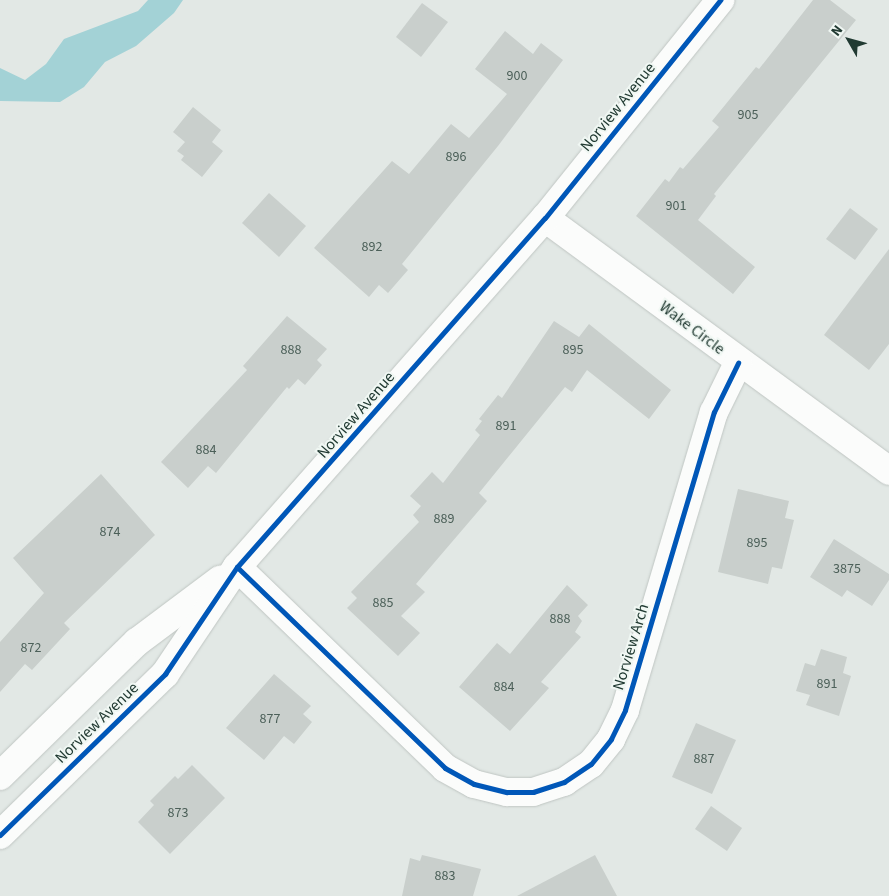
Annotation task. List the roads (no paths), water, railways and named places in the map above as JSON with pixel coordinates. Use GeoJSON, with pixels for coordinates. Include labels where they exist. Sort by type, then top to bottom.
{"type":"FeatureCollection","features":[{"type":"Feature","properties":{"kind":"street","name":"Norview Avenue"},"geometry":{"type":"LineString","coordinates":[[0,835],[165,674],[237,567],[545,218],[720,0]]}},
{"type":"Feature","properties":{"kind":"street","name":"Wake Circle"},"geometry":{"type":"LineString","coordinates":[[545,218],[738,363],[889,471]]}},
{"type":"Feature","properties":{"kind":"street","name":"Norview Arch"},"geometry":{"type":"LineString","coordinates":[[237,567],[445,768],[474,784],[507,792],[533,792],[564,782],[591,764],[612,739],[625,710],[714,412],[738,363]]}},
{"type":"Feature","properties":{"kind":"street","name":"Norview Avenue"},"geometry":{"type":"LineString","coordinates":[[0,776],[137,642],[237,567]]}},
{"type":"Feature","properties":{"kind":"water"},"geometry":{"type":"Polygon","coordinates":[[[148,0],[183,0],[174,13],[136,46],[105,62],[84,87],[60,102],[0,101],[0,68],[25,80],[46,64],[64,39],[138,11],[148,0]]]}}]}
